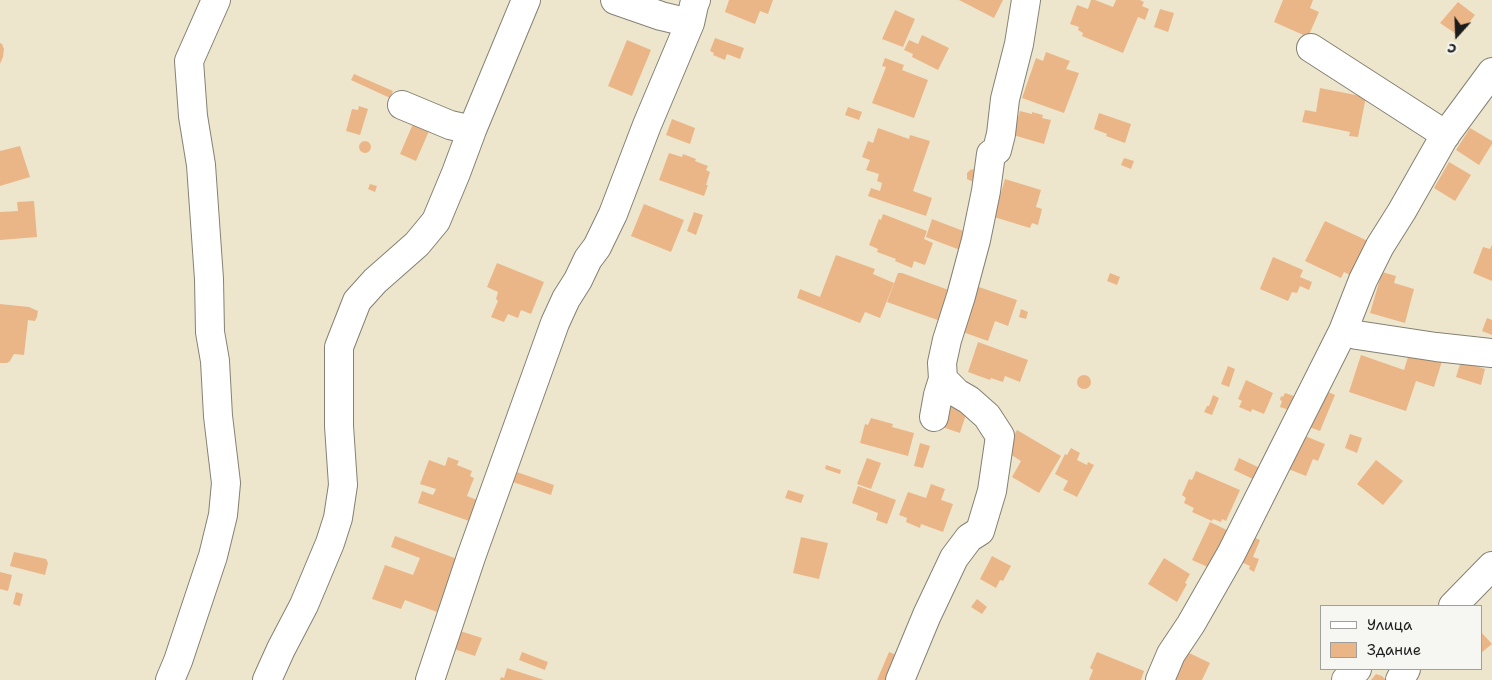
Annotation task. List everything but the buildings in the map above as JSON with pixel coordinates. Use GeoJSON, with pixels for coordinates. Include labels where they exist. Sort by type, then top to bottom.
{"type":"FeatureCollection","features":[{"type":"Feature","properties":{"kind":"street"},"geometry":{"type":"LineString","coordinates":[[170,680],[213,556],[223,515],[226,483],[218,416],[215,361],[210,332],[209,279],[201,165],[193,116],[189,61],[216,0]]}},
{"type":"Feature","properties":{"kind":"street"},"geometry":{"type":"LineString","coordinates":[[268,680],[281,649],[304,604],[330,543],[338,518],[343,485],[339,426],[339,347],[358,301],[375,282],[417,244],[436,221],[526,0]]}},
{"type":"Feature","properties":{"kind":"street"},"geometry":{"type":"LineString","coordinates":[[430,680],[474,548],[555,323],[566,299],[597,247],[613,214],[693,12],[661,16],[615,0]]}},
{"type":"Feature","properties":{"kind":"street"},"geometry":{"type":"LineString","coordinates":[[934,417],[943,378],[942,363],[947,340],[976,240],[991,154],[997,150],[999,142],[1005,99],[1019,44],[1026,0]]}},
{"type":"Feature","properties":{"kind":"street"},"geometry":{"type":"LineString","coordinates":[[1311,48],[1446,134]]}},
{"type":"Feature","properties":{"kind":"street"},"geometry":{"type":"LineString","coordinates":[[1160,680],[1171,654],[1191,624],[1231,554],[1343,331],[1363,280],[1380,246],[1446,134],[1492,72]]}},
{"type":"Feature","properties":{"kind":"street"},"geometry":{"type":"LineString","coordinates":[[402,105],[450,125],[472,130]]}},
{"type":"Feature","properties":{"kind":"street"},"geometry":{"type":"LineString","coordinates":[[1343,331],[1357,335],[1436,347],[1492,353]]}},
{"type":"Feature","properties":{"kind":"street"},"geometry":{"type":"LineString","coordinates":[[900,680],[927,615],[954,558],[969,538],[980,531],[992,491],[1000,436],[987,416],[969,400],[957,393],[943,378]]}},
{"type":"Feature","properties":{"kind":"street"},"geometry":{"type":"LineString","coordinates":[[1454,605],[1492,566]]}},
{"type":"Feature","properties":{"kind":"street"},"geometry":{"type":"LineString","coordinates":[[1346,680],[1356,670]]}}]}
